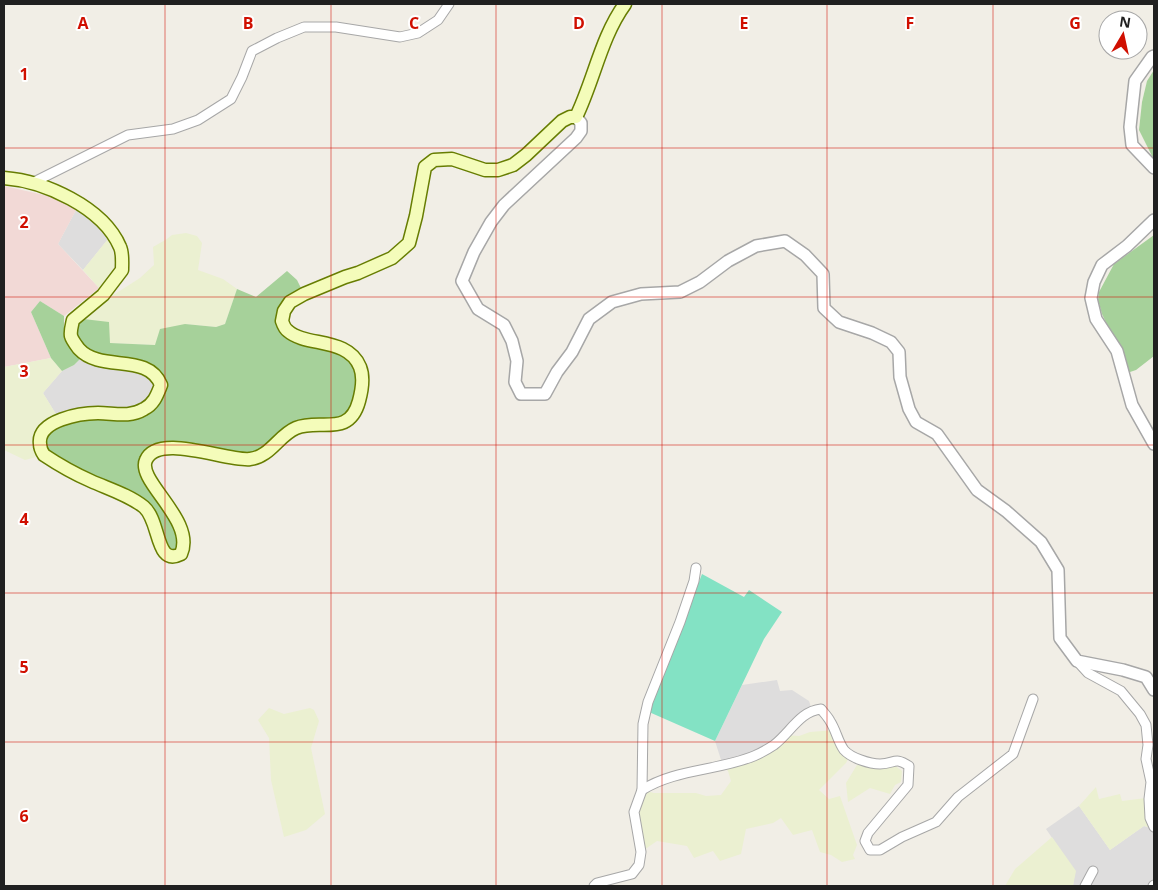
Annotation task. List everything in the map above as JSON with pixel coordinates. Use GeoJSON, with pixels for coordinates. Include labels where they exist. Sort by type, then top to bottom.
{"type":"FeatureCollection","features":[{"type":"Feature","properties":{"kind":"main road"},"geometry":{"type":"LineString","coordinates":[[4,178],[32,183],[59,192],[88,209],[114,235],[121,249],[122,270],[103,295],[73,320],[71,335],[75,344],[90,358],[148,369],[157,376],[161,385],[155,400],[143,410],[123,415],[98,413],[59,419],[44,430],[40,443],[44,455],[68,470],[119,493],[144,508],[154,521],[163,552],[168,557],[175,557],[181,554],[184,548],[183,540],[172,511],[149,480],[145,470],[145,460],[150,454],[158,450],[170,448],[184,448],[230,458],[250,459],[263,456],[282,437],[297,428],[309,425],[339,424],[350,418],[357,409],[361,396],[362,380],[360,368],[355,359],[345,350],[298,336],[287,330],[282,321],[284,311],[290,302],[312,290],[392,258],[409,243],[425,167],[434,160],[452,159],[486,170],[498,170],[513,165],[562,121],[570,117],[576,117],[584,102],[608,34],[625,4]]}},
{"type":"Feature","properties":{"kind":"street"},"geometry":{"type":"LineString","coordinates":[[32,183],[128,135],[173,129],[198,120],[231,99],[252,51],[277,38],[304,27],[336,27],[400,37],[418,33],[438,20],[449,4]]}},
{"type":"Feature","properties":{"kind":"street"},"geometry":{"type":"LineString","coordinates":[[1154,56],[1135,81],[1130,127],[1132,145],[1154,168]]}},
{"type":"Feature","properties":{"kind":"street"},"geometry":{"type":"LineString","coordinates":[[576,117],[581,122],[581,131],[576,138],[504,204],[474,252],[462,281],[478,309],[504,325],[512,340],[517,361],[515,382],[521,394],[545,394],[557,372],[572,352],[589,319],[612,302],[641,294],[680,292],[700,282],[728,261],[756,246],[785,241],[806,255],[823,274],[824,308],[839,322],[872,333],[891,342],[899,352],[900,377],[909,409],[916,422],[938,434],[977,490],[1006,511],[1041,542],[1058,570],[1060,638],[1076,662],[1088,672],[1122,692],[1140,714],[1146,725],[1148,745],[1146,759],[1151,782],[1148,799],[1150,818],[1154,827]]}},
{"type":"Feature","properties":{"kind":"street"},"geometry":{"type":"LineString","coordinates":[[1154,220],[1127,246],[1102,265],[1094,282],[1091,298],[1096,320],[1117,351],[1132,405],[1154,444]]}},
{"type":"Feature","properties":{"kind":"street"},"geometry":{"type":"LineString","coordinates":[[594,886],[597,883],[632,874],[639,865],[641,852],[634,812],[642,790],[643,724],[648,702],[694,581],[696,568]]}},
{"type":"Feature","properties":{"kind":"street"},"geometry":{"type":"LineString","coordinates":[[1076,662],[1123,670],[1146,677],[1154,690]]}},
{"type":"Feature","properties":{"kind":"street"},"geometry":{"type":"LineString","coordinates":[[642,790],[655,782],[692,771],[723,766],[754,756],[773,746],[804,715],[812,710],[821,709],[830,721],[844,749],[850,755],[865,761],[881,764],[901,760],[909,766],[908,784],[868,832],[865,841],[870,850],[880,850],[902,837],[936,822],[958,797],[1013,754],[1033,699]]}},
{"type":"Feature","properties":{"kind":"street"},"geometry":{"type":"LineString","coordinates":[[1085,886],[1093,871]]}},
{"type":"Feature","properties":{"kind":"shaded area"},"geometry":{"type":"Polygon","coordinates":[[[4,186],[53,197],[76,210],[58,244],[99,288],[64,316],[40,301],[31,312],[51,358],[4,367],[4,186]]]}},
{"type":"Feature","properties":{"kind":"shaded area"},"geometry":{"type":"Polygon","coordinates":[[[76,210],[90,218],[105,233],[108,239],[83,270],[58,244],[76,210]]]}},
{"type":"Feature","properties":{"kind":"shaded area"},"geometry":{"type":"Polygon","coordinates":[[[82,353],[136,366],[161,385],[143,410],[59,419],[43,393],[62,371],[74,365],[81,358],[82,353]]]}},
{"type":"Feature","properties":{"kind":"shaded area"},"geometry":{"type":"Polygon","coordinates":[[[777,680],[780,691],[792,690],[809,701],[812,710],[773,746],[723,766],[715,741],[742,685],[777,680]]]}},
{"type":"Feature","properties":{"kind":"shaded area"},"geometry":{"type":"Polygon","coordinates":[[[1079,806],[1110,850],[1144,826],[1154,829],[1154,886],[1073,886],[1075,871],[1046,829],[1079,806]]]}},
{"type":"Feature","properties":{"kind":"green space"},"geometry":{"type":"Polygon","coordinates":[[[1154,70],[1154,160],[1139,130],[1142,102],[1147,81],[1154,70]]]}},
{"type":"Feature","properties":{"kind":"green space"},"geometry":{"type":"Polygon","coordinates":[[[186,233],[197,236],[202,243],[198,270],[223,279],[237,289],[225,324],[216,327],[185,324],[155,345],[109,343],[75,318],[103,295],[115,294],[140,278],[154,265],[153,247],[172,235],[186,233]]]}},
{"type":"Feature","properties":{"kind":"green space"},"geometry":{"type":"Polygon","coordinates":[[[1154,235],[1154,356],[1136,370],[1127,373],[1124,353],[1117,346],[1102,314],[1098,300],[1099,292],[1114,264],[1154,235]]]}},
{"type":"Feature","properties":{"kind":"green space"},"geometry":{"type":"Polygon","coordinates":[[[108,239],[115,258],[114,268],[108,279],[99,288],[83,270],[108,239]]]}},
{"type":"Feature","properties":{"kind":"green space"},"geometry":{"type":"Polygon","coordinates":[[[287,271],[297,280],[304,294],[290,302],[287,330],[329,344],[360,368],[350,418],[309,425],[263,456],[184,448],[145,460],[183,540],[175,557],[144,508],[44,455],[44,430],[59,419],[123,415],[155,400],[157,376],[107,362],[75,345],[75,318],[109,322],[110,343],[155,345],[160,329],[185,324],[216,327],[225,324],[237,289],[256,297],[287,271]]]}},
{"type":"Feature","properties":{"kind":"green space"},"geometry":{"type":"Polygon","coordinates":[[[40,301],[64,316],[66,340],[81,358],[74,365],[62,371],[51,358],[31,312],[40,301]]]}},
{"type":"Feature","properties":{"kind":"green space"},"geometry":{"type":"Polygon","coordinates":[[[51,358],[62,371],[43,393],[59,419],[44,455],[25,460],[4,450],[4,367],[51,358]]]}},
{"type":"Feature","properties":{"kind":"green space"},"geometry":{"type":"Polygon","coordinates":[[[702,574],[744,597],[749,590],[782,612],[764,639],[715,741],[649,712],[702,574]]]}},
{"type":"Feature","properties":{"kind":"green space"},"geometry":{"type":"Polygon","coordinates":[[[269,708],[284,714],[310,708],[314,710],[319,721],[311,748],[325,814],[306,830],[284,837],[271,780],[269,738],[258,720],[269,708]]]}},
{"type":"Feature","properties":{"kind":"green space"},"geometry":{"type":"Polygon","coordinates":[[[835,730],[850,755],[846,763],[819,790],[829,799],[840,796],[857,845],[853,855],[855,859],[842,862],[831,855],[820,852],[812,830],[793,835],[781,818],[773,823],[746,829],[741,854],[720,861],[713,851],[694,858],[687,846],[657,841],[641,852],[637,801],[642,790],[654,793],[721,795],[731,781],[728,771],[723,766],[754,756],[785,735],[799,736],[810,732],[835,730]]]}},
{"type":"Feature","properties":{"kind":"green space"},"geometry":{"type":"Polygon","coordinates":[[[857,765],[879,767],[894,765],[902,771],[901,782],[895,785],[890,794],[870,788],[848,802],[846,783],[857,765]]]}},
{"type":"Feature","properties":{"kind":"green space"},"geometry":{"type":"Polygon","coordinates":[[[1096,787],[1099,799],[1120,794],[1122,801],[1154,797],[1154,829],[1144,826],[1110,850],[1079,806],[1096,787]]]}},
{"type":"Feature","properties":{"kind":"green space"},"geometry":{"type":"Polygon","coordinates":[[[1052,837],[1076,871],[1073,886],[1005,886],[1015,869],[1052,837]]]}}]}
